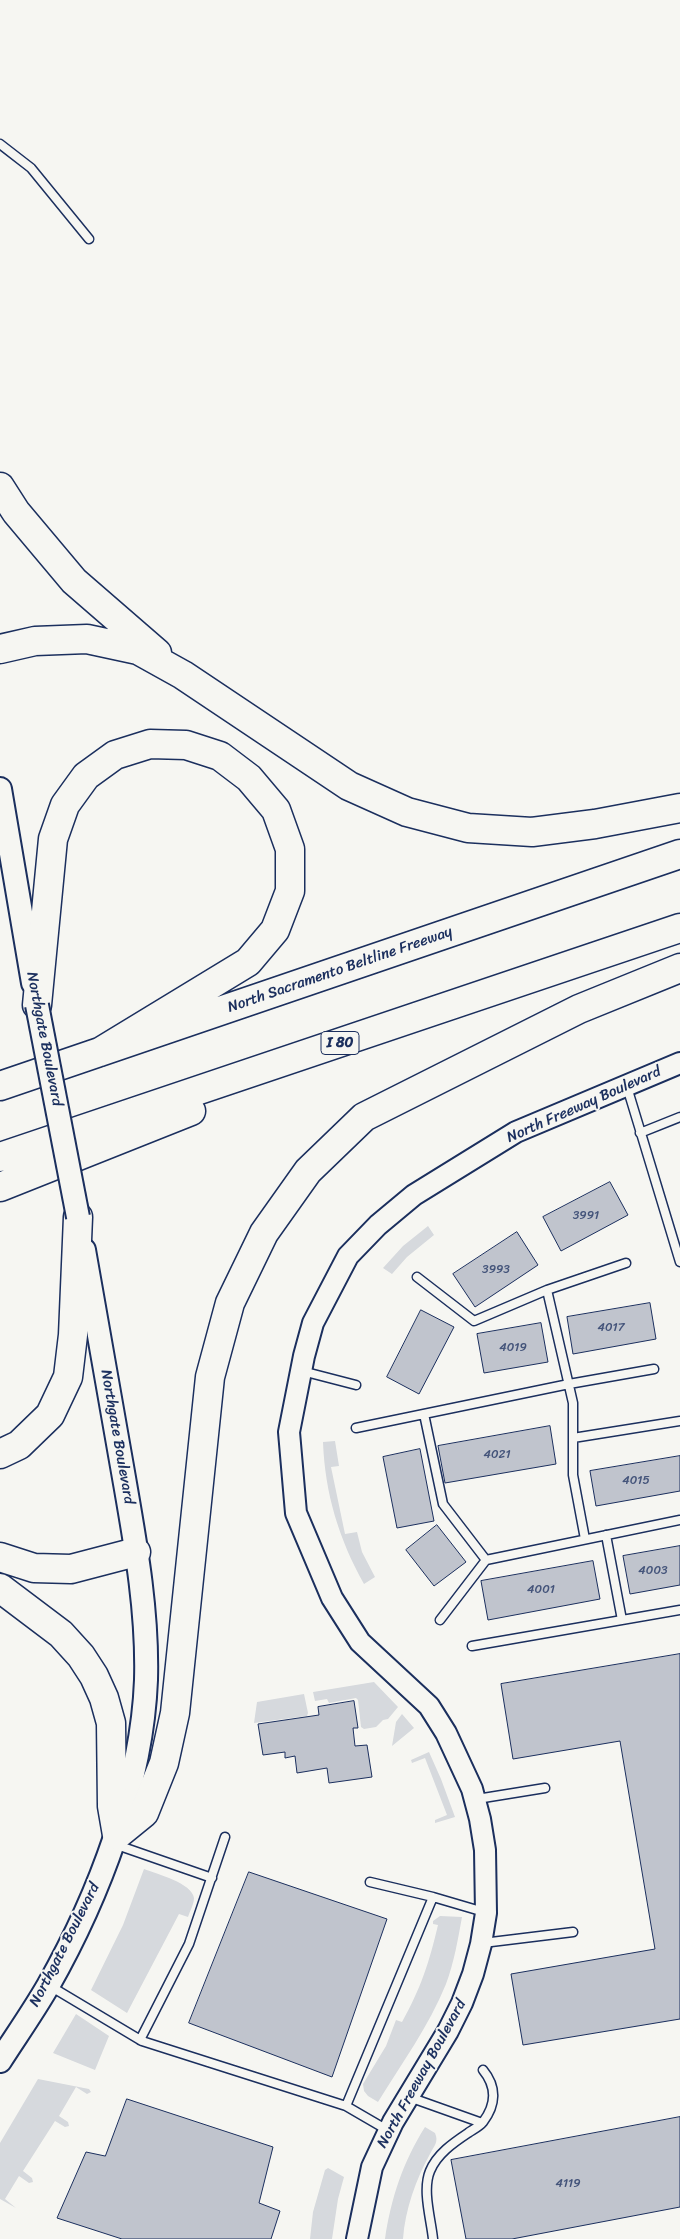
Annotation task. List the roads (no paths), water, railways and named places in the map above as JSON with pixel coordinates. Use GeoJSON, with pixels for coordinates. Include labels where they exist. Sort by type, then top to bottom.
{"type":"FeatureCollection","features":[{"type":"Feature","properties":{"kind":"highway"},"geometry":{"type":"LineString","coordinates":[[0,488],[16,512],[74,580],[183,675]]}},
{"type":"Feature","properties":{"kind":"highway"},"geometry":{"type":"LineString","coordinates":[[0,649],[35,642],[87,639],[138,650],[183,675],[349,786],[407,812],[468,828],[532,832],[595,824],[680,808]]}},
{"type":"Feature","properties":{"kind":"highway"},"geometry":{"type":"LineString","coordinates":[[37,1005],[53,839],[65,805],[86,776],[116,755],[150,744],[186,744],[220,756],[249,778],[276,810],[290,849],[290,891],[275,930],[248,962],[100,1052]]}},
{"type":"Feature","properties":{"kind":"highway","name":"North Sacramento Beltline Freeway"},"geometry":{"type":"LineString","coordinates":[[0,1086],[680,854]]}},
{"type":"Feature","properties":{"kind":"highway","name":"I 80"},"geometry":{"type":"LineString","coordinates":[[0,1157],[680,928]]}},
{"type":"Feature","properties":{"kind":"highway"},"geometry":{"type":"LineString","coordinates":[[114,1839],[144,1813],[164,1763],[175,1712],[210,1377],[230,1303],[264,1233],[308,1171],[364,1117],[579,1009],[680,968]]}},
{"type":"Feature","properties":{"kind":"highway"},"geometry":{"type":"LineString","coordinates":[[0,1187],[480,995]]}},
{"type":"Feature","properties":{"kind":"highway"},"geometry":{"type":"LineString","coordinates":[[0,1454],[19,1445],[50,1415],[68,1377],[73,1335],[78,1217]]}},
{"type":"Feature","properties":{"kind":"highway"},"geometry":{"type":"LineString","coordinates":[[0,1557],[34,1568],[71,1569],[136,1552]]}},
{"type":"Feature","properties":{"kind":"highway"},"geometry":{"type":"LineString","coordinates":[[0,1588],[61,1634],[81,1656],[94,1676],[104,1698],[111,1723],[114,1839]]}},
{"type":"Feature","properties":{"kind":"main road","name":"Northgate Boulevard"},"geometry":{"type":"LineString","coordinates":[[0,789],[37,1005],[78,1217],[136,1552],[146,1640],[146,1682],[135,1763],[114,1839],[90,1904],[49,1984],[0,2061]]}},
{"type":"Feature","properties":{"kind":"street","name":"North Freeway Boulevard"},"geometry":{"type":"LineString","coordinates":[[357,2239],[372,2167],[389,2131],[448,2031],[462,2003],[481,1944],[486,1913],[485,1850],[475,1800],[460,1760],[429,1706],[360,1642],[332,1598],[310,1550],[296,1513],[289,1432],[313,1323],[348,1256],[378,1226],[414,1195],[516,1132],[680,1063]]}},
{"type":"Feature","properties":{"kind":"lane"},"geometry":{"type":"LineString","coordinates":[[0,144],[31,168],[89,239]]}},
{"type":"Feature","properties":{"kind":"lane"},"geometry":{"type":"LineString","coordinates":[[626,1086],[680,1262]]}},
{"type":"Feature","properties":{"kind":"lane"},"geometry":{"type":"LineString","coordinates":[[640,1133],[680,1117]]}},
{"type":"Feature","properties":{"kind":"lane"},"geometry":{"type":"LineString","coordinates":[[417,1277],[474,1321],[547,1290],[626,1263]]}},
{"type":"Feature","properties":{"kind":"lane"},"geometry":{"type":"LineString","coordinates":[[547,1290],[573,1403],[573,1475],[585,1539]]}},
{"type":"Feature","properties":{"kind":"lane"},"geometry":{"type":"LineString","coordinates":[[356,1428],[569,1384],[654,1369]]}},
{"type":"Feature","properties":{"kind":"lane"},"geometry":{"type":"LineString","coordinates":[[301,1371],[356,1385]]}},
{"type":"Feature","properties":{"kind":"lane"},"geometry":{"type":"LineString","coordinates":[[424,1414],[443,1504],[486,1560]]}},
{"type":"Feature","properties":{"kind":"lane"},"geometry":{"type":"LineString","coordinates":[[573,1438],[680,1421]]}},
{"type":"Feature","properties":{"kind":"lane"},"geometry":{"type":"LineString","coordinates":[[440,1620],[486,1560],[680,1520]]}},
{"type":"Feature","properties":{"kind":"lane"},"geometry":{"type":"LineString","coordinates":[[606,1535],[622,1620]]}},
{"type":"Feature","properties":{"kind":"lane"},"geometry":{"type":"LineString","coordinates":[[472,1646],[680,1610]]}},
{"type":"Feature","properties":{"kind":"lane"},"geometry":{"type":"LineString","coordinates":[[475,1800],[545,1788]]}},
{"type":"Feature","properties":{"kind":"lane"},"geometry":{"type":"LineString","coordinates":[[140,2040],[189,1944],[225,1837]]}},
{"type":"Feature","properties":{"kind":"lane"},"geometry":{"type":"LineString","coordinates":[[114,1839],[212,1878]]}},
{"type":"Feature","properties":{"kind":"lane"},"geometry":{"type":"LineString","coordinates":[[370,1882],[433,1897],[486,1913]]}},
{"type":"Feature","properties":{"kind":"lane"},"geometry":{"type":"LineString","coordinates":[[346,2106],[433,1897]]}},
{"type":"Feature","properties":{"kind":"lane"},"geometry":{"type":"LineString","coordinates":[[481,1944],[573,1932]]}},
{"type":"Feature","properties":{"kind":"lane"},"geometry":{"type":"LineString","coordinates":[[49,1984],[140,2040],[346,2106],[389,2131]]}},
{"type":"Feature","properties":{"kind":"lane"},"geometry":{"type":"LineString","coordinates":[[434,2239],[428,2187],[430,2171],[442,2153],[482,2123],[494,2103],[494,2089],[490,2078],[483,2070]]}},
{"type":"Feature","properties":{"kind":"lane"},"geometry":{"type":"LineString","coordinates":[[408,2097],[482,2123]]}}]}
